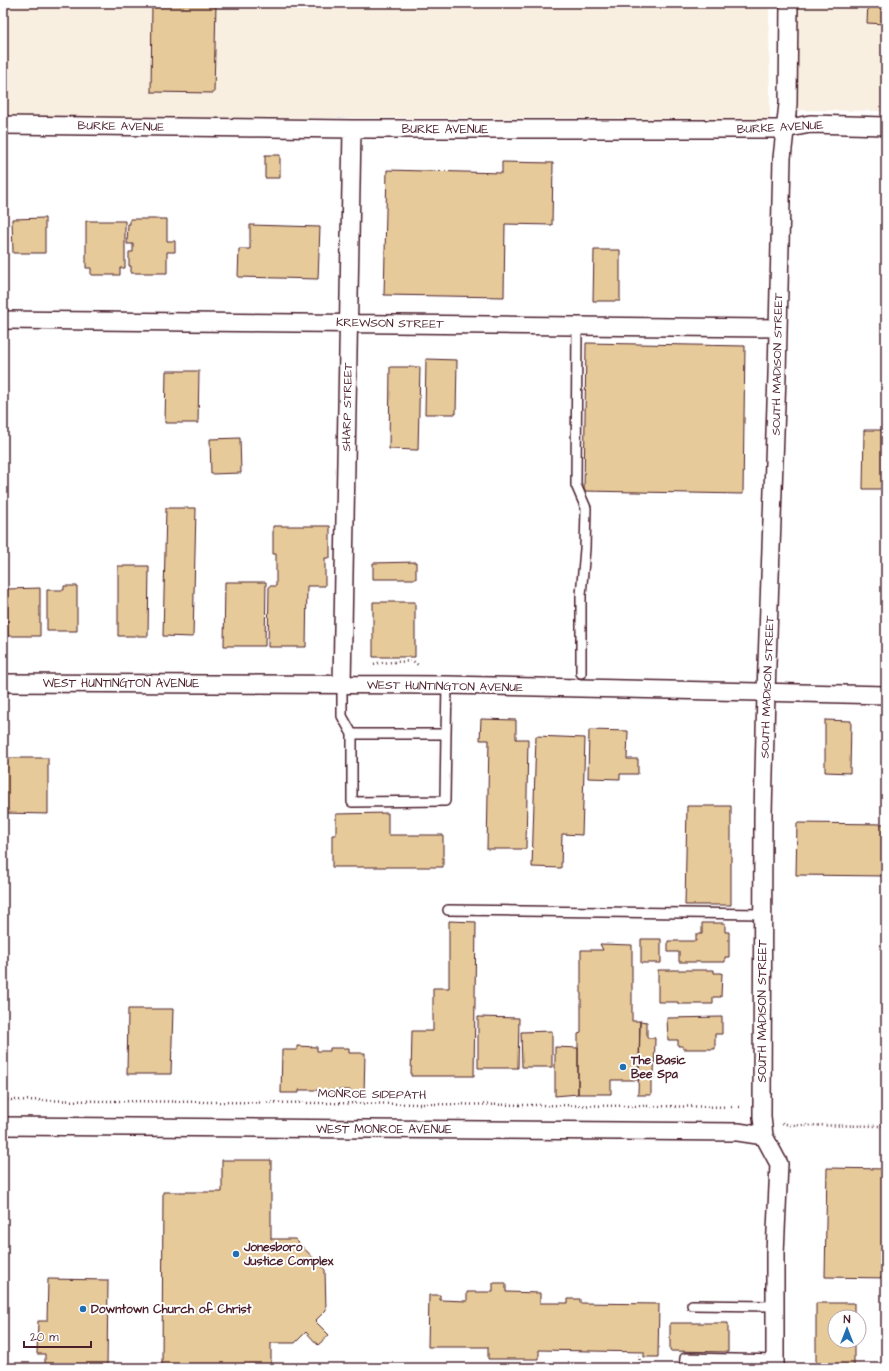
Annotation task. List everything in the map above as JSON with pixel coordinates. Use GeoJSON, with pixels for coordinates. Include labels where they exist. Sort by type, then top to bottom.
{"type":"FeatureCollection","features":[{"type":"Feature","properties":{"kind":"street","name":"SOUTH MADISON STREET"},"geometry":{"type":"LineString","coordinates":[[775,1364],[775,1253],[779,1164],[764,1136],[762,1117],[763,914],[766,693],[782,158],[788,96],[789,3]]}},
{"type":"Feature","properties":{"kind":"street","name":"BURKE AVENUE"},"geometry":{"type":"LineString","coordinates":[[3,125],[352,129],[785,129],[810,124],[886,126]]}},
{"type":"Feature","properties":{"kind":"street","name":"SHARP STREET"},"geometry":{"type":"LineString","coordinates":[[342,685],[352,129]]}},
{"type":"Feature","properties":{"kind":"street","name":"KREWSON STREET"},"geometry":{"type":"LineString","coordinates":[[3,320],[778,328]]}},
{"type":"Feature","properties":{"kind":"street","name":"WEST HUNTINGTON AVENUE"},"geometry":{"type":"LineString","coordinates":[[3,683],[447,685],[886,695]]}},
{"type":"Feature","properties":{"kind":"street","name":"WEST MONROE AVENUE"},"geometry":{"type":"LineString","coordinates":[[3,1126],[738,1132],[764,1136]]}},
{"type":"Feature","properties":{"kind":"lane"},"geometry":{"type":"LineString","coordinates":[[577,326],[576,485],[586,508],[585,549],[581,594],[581,673]]}},
{"type":"Feature","properties":{"kind":"lane"},"geometry":{"type":"LineString","coordinates":[[342,685],[342,716],[352,734],[352,802],[445,801],[447,685]]}},
{"type":"Feature","properties":{"kind":"lane"},"geometry":{"type":"LineString","coordinates":[[352,734],[446,734]]}},
{"type":"Feature","properties":{"kind":"lane"},"geometry":{"type":"LineString","coordinates":[[448,910],[763,914]]}},
{"type":"Feature","properties":{"kind":"lane"},"geometry":{"type":"LineString","coordinates":[[692,1305],[774,1306]]}},
{"type":"Feature","properties":{"kind":"lane"},"geometry":{"type":"LineString","coordinates":[[684,1368],[685,1358],[775,1364]]}},
{"type":"Feature","properties":{"kind":"path","name":"MONROE SIDEPATH"},"geometry":{"type":"LineString","coordinates":[[3,1100],[741,1107]]}},
{"type":"Feature","properties":{"kind":"path"},"geometry":{"type":"LineString","coordinates":[[780,1123],[790,1125],[886,1126]]}},
{"type":"Feature","properties":{"kind":"path"},"geometry":{"type":"LineString","coordinates":[[639,1368],[640,1352]]}},
{"type":"Feature","properties":{"kind":"shaded area"},"geometry":{"type":"Polygon","coordinates":[[[3,3],[769,3],[770,119],[3,117],[3,3]]]}},
{"type":"Feature","properties":{"kind":"shaded area"},"geometry":{"type":"Polygon","coordinates":[[[797,3],[886,3],[886,111],[795,110],[797,3]]]}},
{"type":"Feature","properties":{"kind":"building"},"geometry":{"type":"Polygon","coordinates":[[[152,3],[216,3],[214,93],[151,92],[152,3]]]}},
{"type":"Feature","properties":{"kind":"building"},"geometry":{"type":"Polygon","coordinates":[[[868,3],[886,3],[886,24],[867,23],[868,3]]]}},
{"type":"Feature","properties":{"kind":"building"},"geometry":{"type":"Polygon","coordinates":[[[265,155],[280,155],[280,178],[265,178],[265,155]]]}},
{"type":"Feature","properties":{"kind":"building"},"geometry":{"type":"Polygon","coordinates":[[[502,162],[553,163],[552,225],[505,224],[504,297],[384,295],[387,170],[502,173],[502,162]]]}},
{"type":"Feature","properties":{"kind":"building"},"geometry":{"type":"Polygon","coordinates":[[[45,218],[45,253],[13,253],[12,219],[45,218]]]}},
{"type":"Feature","properties":{"kind":"building"},"geometry":{"type":"Polygon","coordinates":[[[130,219],[167,219],[167,241],[175,241],[175,252],[167,252],[167,273],[131,273],[131,266],[129,266],[129,252],[133,252],[133,244],[127,244],[128,224],[130,224],[130,219]]]}},
{"type":"Feature","properties":{"kind":"building"},"geometry":{"type":"Polygon","coordinates":[[[86,221],[125,221],[125,268],[120,268],[120,275],[91,275],[91,268],[86,268],[86,221]]]}},
{"type":"Feature","properties":{"kind":"building"},"geometry":{"type":"Polygon","coordinates":[[[250,225],[320,227],[318,279],[238,277],[239,249],[250,249],[250,225]]]}},
{"type":"Feature","properties":{"kind":"building"},"geometry":{"type":"Polygon","coordinates":[[[594,250],[620,250],[620,301],[593,301],[594,250]]]}},
{"type":"Feature","properties":{"kind":"building"},"geometry":{"type":"Polygon","coordinates":[[[586,343],[745,346],[743,494],[584,491],[586,343]]]}},
{"type":"Feature","properties":{"kind":"building"},"geometry":{"type":"Polygon","coordinates":[[[426,359],[457,360],[456,414],[425,414],[426,359]]]}},
{"type":"Feature","properties":{"kind":"building"},"geometry":{"type":"Polygon","coordinates":[[[390,367],[420,367],[418,450],[389,449],[390,367]]]}},
{"type":"Feature","properties":{"kind":"building"},"geometry":{"type":"Polygon","coordinates":[[[166,371],[199,371],[198,423],[165,423],[166,371]]]}},
{"type":"Feature","properties":{"kind":"building"},"geometry":{"type":"Polygon","coordinates":[[[864,430],[886,430],[886,489],[863,489],[864,430]]]}},
{"type":"Feature","properties":{"kind":"building"},"geometry":{"type":"Polygon","coordinates":[[[240,438],[241,473],[211,474],[210,439],[240,438]]]}},
{"type":"Feature","properties":{"kind":"building"},"geometry":{"type":"Polygon","coordinates":[[[166,508],[196,508],[193,637],[163,636],[166,508]]]}},
{"type":"Feature","properties":{"kind":"building"},"geometry":{"type":"Polygon","coordinates":[[[273,526],[330,526],[330,558],[325,558],[325,586],[307,586],[306,647],[268,647],[269,586],[276,586],[276,554],[273,554],[273,526]]]}},
{"type":"Feature","properties":{"kind":"building"},"geometry":{"type":"Polygon","coordinates":[[[416,562],[416,579],[373,579],[373,563],[416,562]]]}},
{"type":"Feature","properties":{"kind":"building"},"geometry":{"type":"Polygon","coordinates":[[[118,566],[149,566],[148,636],[118,636],[118,566]]]}},
{"type":"Feature","properties":{"kind":"building"},"geometry":{"type":"Polygon","coordinates":[[[225,582],[266,582],[265,646],[224,646],[225,582]]]}},
{"type":"Feature","properties":{"kind":"building"},"geometry":{"type":"Polygon","coordinates":[[[64,586],[77,586],[77,631],[47,631],[47,590],[64,590],[64,586]]]}},
{"type":"Feature","properties":{"kind":"building"},"geometry":{"type":"Polygon","coordinates":[[[40,588],[40,636],[8,636],[7,589],[40,588]]]}},
{"type":"Feature","properties":{"kind":"building"},"geometry":{"type":"Polygon","coordinates":[[[373,602],[415,602],[415,657],[373,657],[373,602]]]}},
{"type":"Feature","properties":{"kind":"building"},"geometry":{"type":"Polygon","coordinates":[[[481,719],[516,720],[516,739],[528,739],[526,849],[487,849],[489,740],[480,740],[481,719]]]}},
{"type":"Feature","properties":{"kind":"building"},"geometry":{"type":"Polygon","coordinates":[[[825,720],[851,721],[850,773],[825,772],[825,720]]]}},
{"type":"Feature","properties":{"kind":"building"},"geometry":{"type":"Polygon","coordinates":[[[589,730],[628,731],[627,759],[638,759],[638,774],[620,774],[620,779],[588,778],[589,730]]]}},
{"type":"Feature","properties":{"kind":"building"},"geometry":{"type":"Polygon","coordinates":[[[536,736],[585,738],[582,835],[562,834],[561,868],[532,867],[536,736]]]}},
{"type":"Feature","properties":{"kind":"building"},"geometry":{"type":"Polygon","coordinates":[[[3,758],[48,758],[48,814],[3,813],[3,758]]]}},
{"type":"Feature","properties":{"kind":"building"},"geometry":{"type":"Polygon","coordinates":[[[687,806],[731,806],[731,905],[685,905],[687,806]]]}},
{"type":"Feature","properties":{"kind":"building"},"geometry":{"type":"Polygon","coordinates":[[[388,813],[388,835],[443,835],[443,867],[332,867],[332,835],[336,835],[336,814],[388,813]]]}},
{"type":"Feature","properties":{"kind":"building"},"geometry":{"type":"Polygon","coordinates":[[[797,823],[886,824],[886,876],[796,875],[797,823]]]}},
{"type":"Feature","properties":{"kind":"building"},"geometry":{"type":"Polygon","coordinates":[[[449,921],[476,922],[474,1076],[411,1076],[412,1031],[433,1031],[433,988],[449,988],[449,921]]]}},
{"type":"Feature","properties":{"kind":"building"},"geometry":{"type":"Polygon","coordinates":[[[702,923],[725,923],[725,932],[729,932],[729,957],[725,957],[725,962],[679,962],[679,952],[668,952],[668,941],[696,941],[696,934],[702,934],[702,923]]]}},
{"type":"Feature","properties":{"kind":"building"},"geometry":{"type":"Polygon","coordinates":[[[641,939],[661,939],[661,963],[641,963],[641,939]]]}},
{"type":"Feature","properties":{"kind":"building"},"geometry":{"type":"Polygon","coordinates":[[[600,944],[632,945],[632,1021],[640,1021],[639,1080],[611,1080],[611,1094],[578,1094],[578,1034],[581,1033],[581,950],[603,950],[600,944]]]}},
{"type":"Feature","properties":{"kind":"building"},"geometry":{"type":"Polygon","coordinates":[[[658,970],[714,970],[714,973],[722,973],[721,997],[713,997],[713,1004],[678,1004],[678,1002],[658,1002],[658,970]]]}},
{"type":"Feature","properties":{"kind":"building"},"geometry":{"type":"Polygon","coordinates":[[[128,1009],[173,1009],[171,1074],[127,1074],[128,1009]]]}},
{"type":"Feature","properties":{"kind":"building"},"geometry":{"type":"Polygon","coordinates":[[[478,1017],[519,1018],[518,1068],[478,1068],[478,1017]]]}},
{"type":"Feature","properties":{"kind":"building"},"geometry":{"type":"Polygon","coordinates":[[[722,1017],[722,1034],[715,1034],[715,1049],[683,1049],[683,1046],[678,1046],[678,1040],[668,1040],[667,1018],[722,1017]]]}},
{"type":"Feature","properties":{"kind":"building"},"geometry":{"type":"Polygon","coordinates":[[[640,1021],[647,1022],[647,1038],[655,1038],[654,1078],[651,1078],[651,1095],[638,1095],[640,1021]]]}},
{"type":"Feature","properties":{"kind":"building"},"geometry":{"type":"Polygon","coordinates":[[[552,1031],[552,1067],[522,1067],[521,1032],[552,1031]]]}},
{"type":"Feature","properties":{"kind":"building"},"geometry":{"type":"Polygon","coordinates":[[[297,1046],[317,1047],[317,1051],[330,1051],[330,1048],[349,1048],[349,1053],[365,1053],[364,1094],[350,1094],[350,1090],[333,1090],[333,1093],[318,1093],[317,1090],[299,1090],[299,1093],[281,1093],[282,1050],[297,1050],[297,1046]]]}},
{"type":"Feature","properties":{"kind":"building"},"geometry":{"type":"Polygon","coordinates":[[[555,1047],[578,1048],[578,1094],[555,1096],[555,1047]]]}},
{"type":"Feature","properties":{"kind":"building","name":"Jonesboro Justice Complex"},"geometry":{"type":"Polygon","coordinates":[[[222,1160],[271,1160],[271,1239],[295,1239],[325,1270],[326,1310],[315,1321],[329,1335],[318,1345],[306,1332],[295,1343],[271,1343],[271,1368],[162,1368],[163,1192],[222,1192],[222,1160]]]}},
{"type":"Feature","properties":{"kind":"building"},"geometry":{"type":"Polygon","coordinates":[[[827,1168],[886,1169],[886,1278],[825,1277],[827,1168]]]}},
{"type":"Feature","properties":{"kind":"building"},"geometry":{"type":"Polygon","coordinates":[[[48,1279],[108,1280],[107,1368],[45,1368],[45,1354],[37,1354],[38,1321],[47,1321],[48,1279]]]}},
{"type":"Feature","properties":{"kind":"building"},"geometry":{"type":"Polygon","coordinates":[[[493,1283],[506,1283],[506,1292],[540,1293],[540,1303],[568,1303],[568,1299],[580,1299],[580,1303],[659,1304],[658,1357],[644,1357],[644,1352],[539,1350],[539,1359],[488,1359],[488,1347],[428,1347],[429,1295],[440,1295],[440,1300],[467,1301],[467,1292],[493,1292],[493,1283]]]}},
{"type":"Feature","properties":{"kind":"building"},"geometry":{"type":"Polygon","coordinates":[[[816,1303],[854,1303],[854,1309],[827,1309],[827,1349],[854,1349],[854,1368],[816,1368],[816,1303]]]}},
{"type":"Feature","properties":{"kind":"building"},"geometry":{"type":"Polygon","coordinates":[[[670,1323],[728,1323],[728,1352],[670,1351],[670,1323]]]}},
{"type":"Feature","properties":{"kind":"place","name":"The Basic Bee Spa"},"geometry":{"type":"Point","coordinates":[623,1067]}},
{"type":"Feature","properties":{"kind":"place","name":"Jonesboro Justice Complex"},"geometry":{"type":"Point","coordinates":[236,1254]}},
{"type":"Feature","properties":{"kind":"place","name":"Downtown Church of Christ"},"geometry":{"type":"Point","coordinates":[83,1309]}}]}
